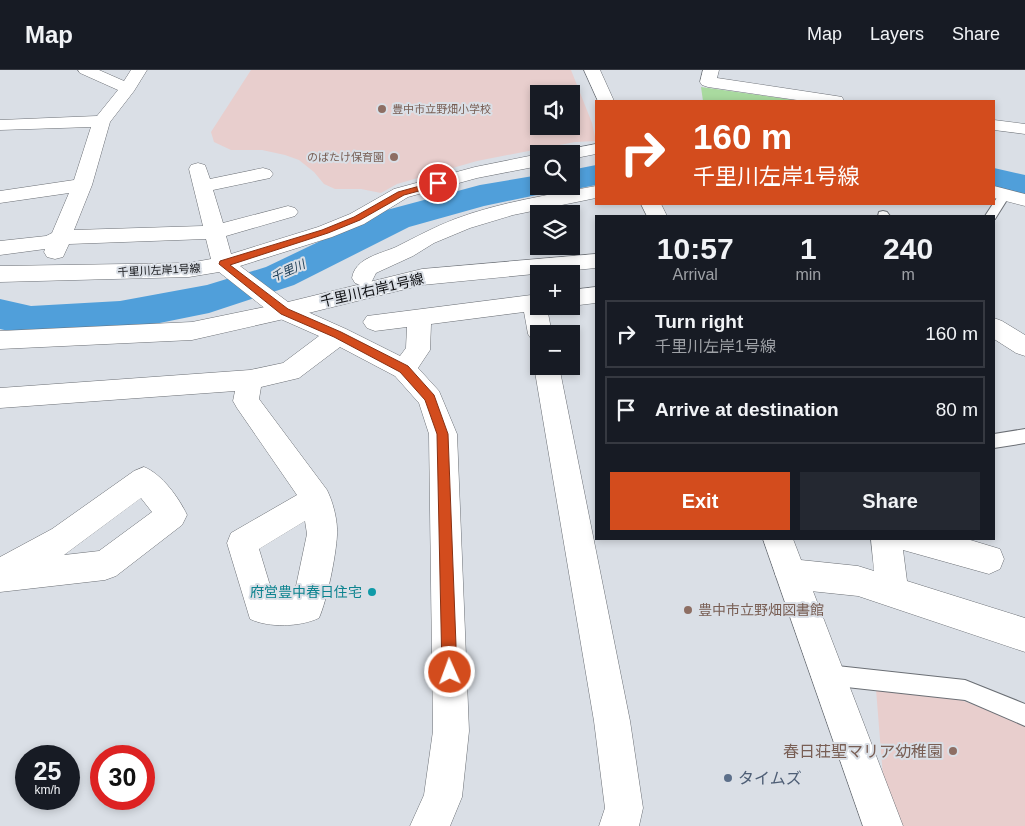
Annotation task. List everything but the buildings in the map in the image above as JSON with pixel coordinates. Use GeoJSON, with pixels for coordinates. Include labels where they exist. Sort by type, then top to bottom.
{"type":"FeatureCollection","features":[{"type":"Feature","properties":{"kind":"street"},"geometry":{"type":"LineString","coordinates":[[86,70],[128,88]]}},
{"type":"Feature","properties":{"kind":"street"},"geometry":{"type":"LineString","coordinates":[[46,274],[82,185],[102,121],[128,88],[139,70]]}},
{"type":"Feature","properties":{"kind":"street"},"geometry":{"type":"LineString","coordinates":[[592,70],[606,100]]}},
{"type":"Feature","properties":{"kind":"street"},"geometry":{"type":"LineString","coordinates":[[711,70],[708,82],[829,100]]}},
{"type":"Feature","properties":{"kind":"street"},"geometry":{"type":"LineString","coordinates":[[0,142],[7,124],[102,121]]}},
{"type":"Feature","properties":{"kind":"street"},"geometry":{"type":"LineString","coordinates":[[995,124],[1025,129]]}},
{"type":"Feature","properties":{"kind":"street"},"geometry":{"type":"LineString","coordinates":[[580,152],[595,149]]}},
{"type":"Feature","properties":{"kind":"street","name":"千里川左岸1号線"},"geometry":{"type":"LineString","coordinates":[[0,274],[189,270],[227,266],[357,219],[401,194],[474,173],[530,162]]}},
{"type":"Feature","properties":{"kind":"street"},"geometry":{"type":"LineString","coordinates":[[262,174],[200,177],[215,232],[227,266],[279,308],[338,334],[404,369],[430,398],[443,434],[451,731],[442,797],[430,826]]}},
{"type":"Feature","properties":{"kind":"street"},"geometry":{"type":"LineString","coordinates":[[0,197],[82,185]]}},
{"type":"Feature","properties":{"kind":"street","name":"千里川右岸1号線"},"geometry":{"type":"LineString","coordinates":[[363,278],[363,274],[368,268],[456,226],[510,209],[595,192]]}},
{"type":"Feature","properties":{"kind":"street"},"geometry":{"type":"LineString","coordinates":[[999,194],[1025,200]]}},
{"type":"Feature","properties":{"kind":"street"},"geometry":{"type":"LineString","coordinates":[[0,248],[50,242],[61,237],[215,232],[288,212]]}},
{"type":"Feature","properties":{"kind":"street","name":"千里川右岸1号線"},"geometry":{"type":"LineString","coordinates":[[0,340],[192,331],[279,308],[422,277],[595,261]]}},
{"type":"Feature","properties":{"kind":"street"},"geometry":{"type":"LineString","coordinates":[[580,297],[595,295]]}},
{"type":"Feature","properties":{"kind":"street"},"geometry":{"type":"LineString","coordinates":[[375,322],[530,303]]}},
{"type":"Feature","properties":{"kind":"street"},"geometry":{"type":"LineString","coordinates":[[404,369],[418,350],[419,317]]}},
{"type":"Feature","properties":{"kind":"street"},"geometry":{"type":"LineString","coordinates":[[995,328],[1025,347]]}},
{"type":"Feature","properties":{"kind":"street"},"geometry":{"type":"LineString","coordinates":[[0,398],[250,380],[290,371],[338,334]]}},
{"type":"Feature","properties":{"kind":"street"},"geometry":{"type":"LineString","coordinates":[[548,375],[612,721],[624,808],[619,826]]}},
{"type":"Feature","properties":{"kind":"street"},"geometry":{"type":"LineString","coordinates":[[250,380],[246,401],[317,499]]}},
{"type":"Feature","properties":{"kind":"street"},"geometry":{"type":"LineString","coordinates":[[144,480],[172,515],[106,565],[0,575],[63,539],[144,480]]}},
{"type":"Feature","properties":{"kind":"street"},"geometry":{"type":"LineString","coordinates":[[778,540],[882,826]]}},
{"type":"Feature","properties":{"kind":"street"},"geometry":{"type":"LineString","coordinates":[[886,540],[892,592]]}},
{"type":"Feature","properties":{"kind":"street"},"geometry":{"type":"LineString","coordinates":[[916,540],[989,559]]}},
{"type":"Feature","properties":{"kind":"street"},"geometry":{"type":"LineString","coordinates":[[791,574],[858,581],[1025,634]]}},
{"type":"Feature","properties":{"kind":"lane"},"geometry":{"type":"LineString","coordinates":[[995,441],[1025,436]]}},
{"type":"Feature","properties":{"kind":"lane"},"geometry":{"type":"LineString","coordinates":[[828,675],[965,690],[1025,715]]}},
{"type":"Feature","properties":{"kind":"shaded area"},"geometry":{"type":"Polygon","coordinates":[[[251,70],[571,70],[577,85],[530,85],[530,135],[580,135],[580,93],[592,123],[595,136],[595,141],[560,145],[530,145],[530,151],[477,161],[397,184],[381,193],[361,189],[335,189],[324,184],[314,172],[299,160],[285,155],[262,150],[231,150],[214,142],[211,132],[251,70]]]}},
{"type":"Feature","properties":{"kind":"shaded area","name":"春日荘聖マリア幼稚園"},"geometry":{"type":"Polygon","coordinates":[[[876,689],[959,699],[1025,725],[1025,826],[899,826],[883,777],[876,689]]]}},
{"type":"Feature","properties":{"kind":"green space"},"geometry":{"type":"Polygon","coordinates":[[[701,87],[794,100],[703,100],[701,87]]]}},
{"type":"Feature","properties":{"kind":"waterway","name":"千里川"},"geometry":{"type":"LineString","coordinates":[[580,178],[595,175]]}},
{"type":"Feature","properties":{"kind":"waterway","name":"千里川"},"geometry":{"type":"LineString","coordinates":[[995,178],[1025,185]]}},
{"type":"Feature","properties":{"kind":"waterway","name":"千里川"},"geometry":{"type":"LineString","coordinates":[[0,314],[31,321],[120,316],[209,299],[280,276],[396,219],[480,196],[530,187]]}},
{"type":"Feature","properties":{"kind":"place","name":"豊中市立野畑小学校"},"geometry":{"type":"Point","coordinates":[382,109]}},
{"type":"Feature","properties":{"kind":"place","name":"のばたけ保育園"},"geometry":{"type":"Point","coordinates":[394,157]}},
{"type":"Feature","properties":{"kind":"place","name":"府営豊中春日住宅"},"geometry":{"type":"Point","coordinates":[372,592]}},
{"type":"Feature","properties":{"kind":"place","name":"豊中市立野畑図書館"},"geometry":{"type":"Point","coordinates":[688,610]}},
{"type":"Feature","properties":{"kind":"place","name":"春日荘聖マリア幼稚園"},"geometry":{"type":"Point","coordinates":[953,751]}},
{"type":"Feature","properties":{"kind":"place","name":"タイムズ"},"geometry":{"type":"Point","coordinates":[728,778]}},
{"type":"Feature","properties":{"kind":"route"},"geometry":{"type":"LineString","coordinates":[[438,183],[401,194],[357,219],[325,232],[223,264],[284,312],[338,334],[404,369],[430,398],[443,434],[450,672]]}}]}
